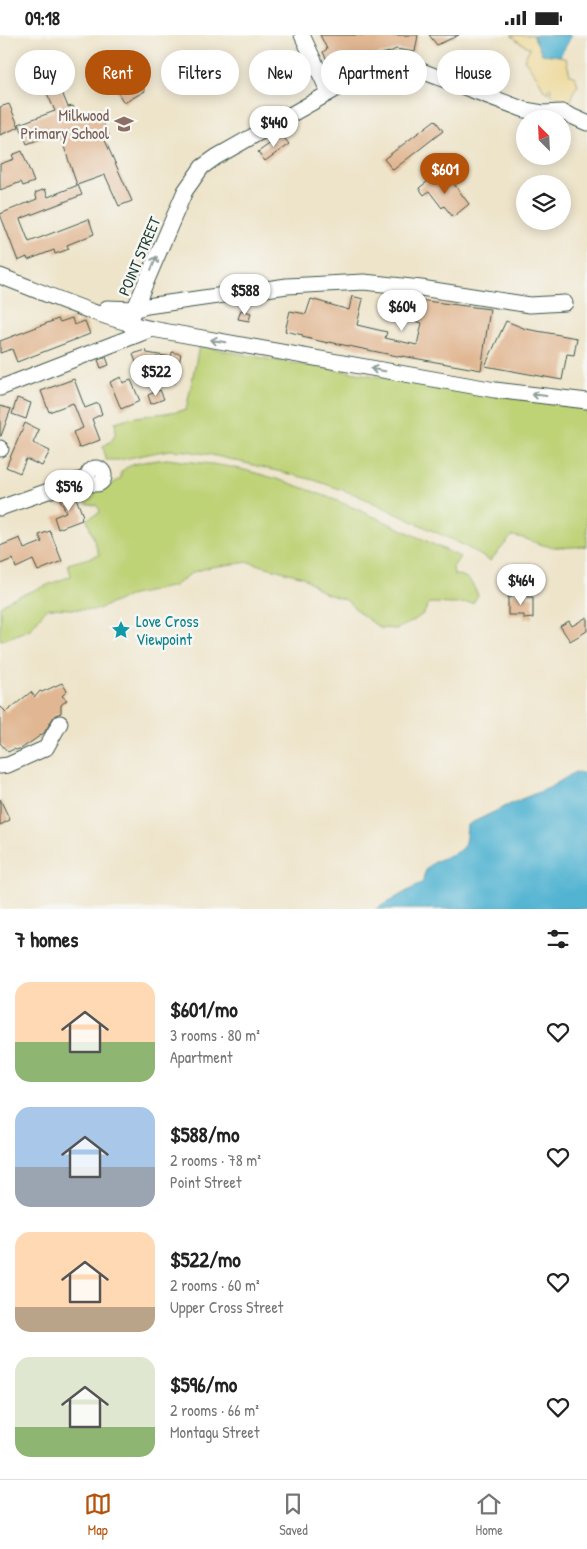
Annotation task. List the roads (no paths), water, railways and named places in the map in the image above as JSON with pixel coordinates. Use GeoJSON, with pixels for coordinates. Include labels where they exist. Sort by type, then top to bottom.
{"type":"FeatureCollection","features":[{"type":"Feature","properties":{"kind":"street"},"geometry":{"type":"LineString","coordinates":[[302,35],[321,76]]}},
{"type":"Feature","properties":{"kind":"street","name":"POINT STREET"},"geometry":{"type":"LineString","coordinates":[[427,73],[525,110],[543,113],[562,112],[587,123]]}},
{"type":"Feature","properties":{"kind":"street","name":"POINT STREET"},"geometry":{"type":"LineString","coordinates":[[128,324],[185,191],[202,167],[216,157],[325,95]]}},
{"type":"Feature","properties":{"kind":"street"},"geometry":{"type":"LineString","coordinates":[[0,276],[128,324],[495,389],[587,401]]}},
{"type":"Feature","properties":{"kind":"street"},"geometry":{"type":"LineString","coordinates":[[107,308],[136,309],[287,286],[364,283],[421,287],[530,305],[565,303]]}},
{"type":"Feature","properties":{"kind":"street"},"geometry":{"type":"LineString","coordinates":[[107,308],[141,293]]}},
{"type":"Feature","properties":{"kind":"street","name":"POINT STREET"},"geometry":{"type":"LineString","coordinates":[[90,311],[107,308]]}},
{"type":"Feature","properties":{"kind":"street"},"geometry":{"type":"LineString","coordinates":[[0,388],[152,329]]}},
{"type":"Feature","properties":{"kind":"street"},"geometry":{"type":"LineString","coordinates":[[0,508],[88,477]]}},
{"type":"Feature","properties":{"kind":"street"},"geometry":{"type":"LineString","coordinates":[[0,766],[8,765],[46,748],[60,723]]}},
{"type":"Feature","properties":{"kind":"water"},"geometry":{"type":"Polygon","coordinates":[[[533,35],[571,35],[571,37],[560,56],[542,54],[533,35]]]}},
{"type":"Feature","properties":{"kind":"water"},"geometry":{"type":"Polygon","coordinates":[[[575,772],[587,774],[587,909],[376,909],[423,882],[424,874],[432,864],[461,849],[465,841],[467,825],[549,788],[575,772]]]}},
{"type":"Feature","properties":{"kind":"place","name":"Milkwood Primary School"},"geometry":{"type":"Point","coordinates":[124,124]}},
{"type":"Feature","properties":{"kind":"place","name":"Love Cross Viewpoint"},"geometry":{"type":"Point","coordinates":[121,630]}}]}
